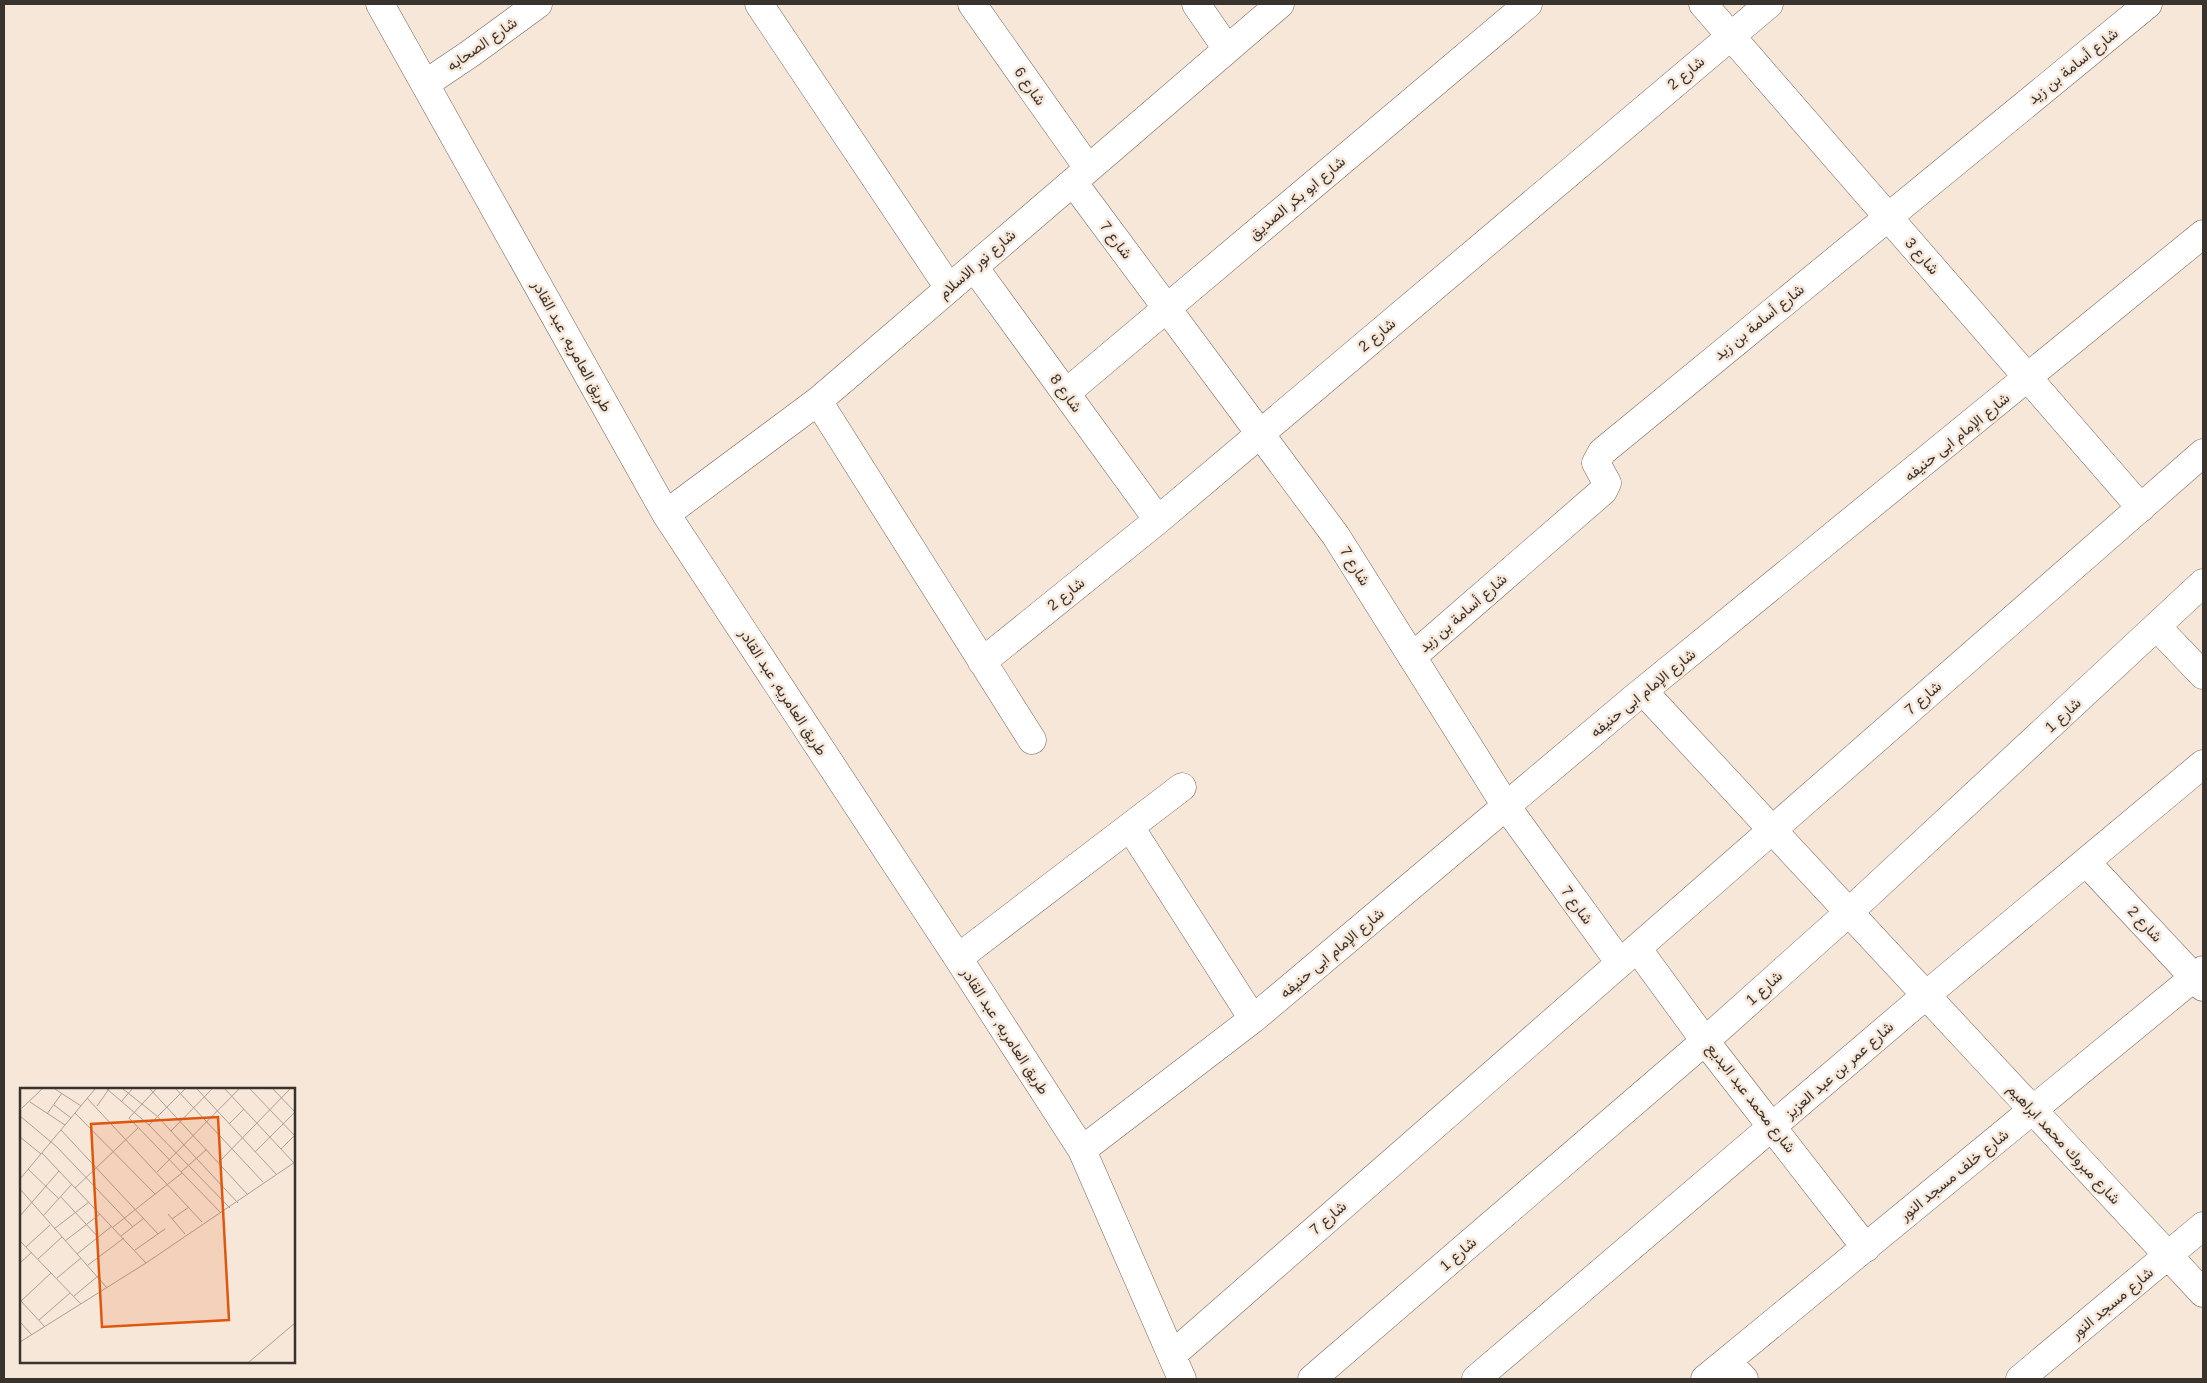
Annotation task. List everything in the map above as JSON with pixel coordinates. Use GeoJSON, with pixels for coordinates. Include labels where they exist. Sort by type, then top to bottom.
{"type":"FeatureCollection","features":[{"type":"Feature","properties":{"kind":"street","name":"طريق العامريه, عبد القادر"},"geometry":{"type":"LineString","coordinates":[[380,4],[666,514],[1082,1150],[1182,1379]]}},
{"type":"Feature","properties":{"kind":"street","name":"شارع الصحابه"},"geometry":{"type":"LineString","coordinates":[[425,84],[471,54],[538,4]]}},
{"type":"Feature","properties":{"kind":"street"},"geometry":{"type":"LineString","coordinates":[[759,4],[949,288]]}},
{"type":"Feature","properties":{"kind":"street"},"geometry":{"type":"LineString","coordinates":[[1196,4],[1227,49]]}},
{"type":"Feature","properties":{"kind":"street","name":"شارع نور الاسلام"},"geometry":{"type":"LineString","coordinates":[[666,514],[818,401],[1280,4]]}},
{"type":"Feature","properties":{"kind":"street","name":"شارع ابو بكر الصديق"},"geometry":{"type":"LineString","coordinates":[[1066,393],[1528,4]]}},
{"type":"Feature","properties":{"kind":"street","name":"شارع 3"},"geometry":{"type":"LineString","coordinates":[[1703,4],[2141,508]]}},
{"type":"Feature","properties":{"kind":"street","name":"شارع 2"},"geometry":{"type":"LineString","coordinates":[[982,662],[1158,520],[1768,4]]}},
{"type":"Feature","properties":{"kind":"street","name":"شارع أسامة بن زيد"},"geometry":{"type":"LineString","coordinates":[[1412,657],[1606,488],[1606,478],[1596,462],[1602,452],[2148,4]]}},
{"type":"Feature","properties":{"kind":"street","name":"شارع 6"},"geometry":{"type":"LineString","coordinates":[[981,7],[1080,175]]}},
{"type":"Feature","properties":{"kind":"street","name":"شارع 7"},"geometry":{"type":"LineString","coordinates":[[1080,175],[1167,308],[1336,536],[1506,806],[1629,956]]}},
{"type":"Feature","properties":{"kind":"street","name":"شارع الإمام ابى حنيفه"},"geometry":{"type":"LineString","coordinates":[[1082,1150],[1254,1019],[1644,691],[2203,234]]}},
{"type":"Feature","properties":{"kind":"street","name":"شارع 8"},"geometry":{"type":"LineString","coordinates":[[974,267],[1158,520]]}},
{"type":"Feature","properties":{"kind":"street"},"geometry":{"type":"LineString","coordinates":[[818,401],[1032,740]]}},
{"type":"Feature","properties":{"kind":"street","name":"شارع 7"},"geometry":{"type":"LineString","coordinates":[[1172,1355],[2203,453]]}},
{"type":"Feature","properties":{"kind":"street","name":"شارع 1"},"geometry":{"type":"LineString","coordinates":[[1312,1379],[1705,1041],[1848,913],[2203,583]]}},
{"type":"Feature","properties":{"kind":"street"},"geometry":{"type":"LineString","coordinates":[[2157,627],[2203,675]]}},
{"type":"Feature","properties":{"kind":"street","name":"شارع مبروك محمد ابراهيم"},"geometry":{"type":"LineString","coordinates":[[1644,691],[1925,996],[2203,1293]]}},
{"type":"Feature","properties":{"kind":"street","name":"شارع عمر بن عبد العزيز"},"geometry":{"type":"LineString","coordinates":[[1476,1379],[1925,996],[2203,764]]}},
{"type":"Feature","properties":{"kind":"street"},"geometry":{"type":"LineString","coordinates":[[958,958],[1182,787]]}},
{"type":"Feature","properties":{"kind":"street"},"geometry":{"type":"LineString","coordinates":[[1130,827],[1254,1019]]}},
{"type":"Feature","properties":{"kind":"street","name":"شارع 2"},"geometry":{"type":"LineString","coordinates":[[2086,862],[2200,978]]}},
{"type":"Feature","properties":{"kind":"street","name":"شارع محمد عبد البديع"},"geometry":{"type":"LineString","coordinates":[[1629,956],[1705,1041],[1774,1126],[1866,1248]]}},
{"type":"Feature","properties":{"kind":"street","name":"شارع خلف مسجد النور"},"geometry":{"type":"LineString","coordinates":[[1705,1379],[1735,1370],[1866,1248],[2033,1110],[2200,978]]}},
{"type":"Feature","properties":{"kind":"street","name":"شارع مسجد النور"},"geometry":{"type":"LineString","coordinates":[[2020,1379],[2203,1226]]}}]}
